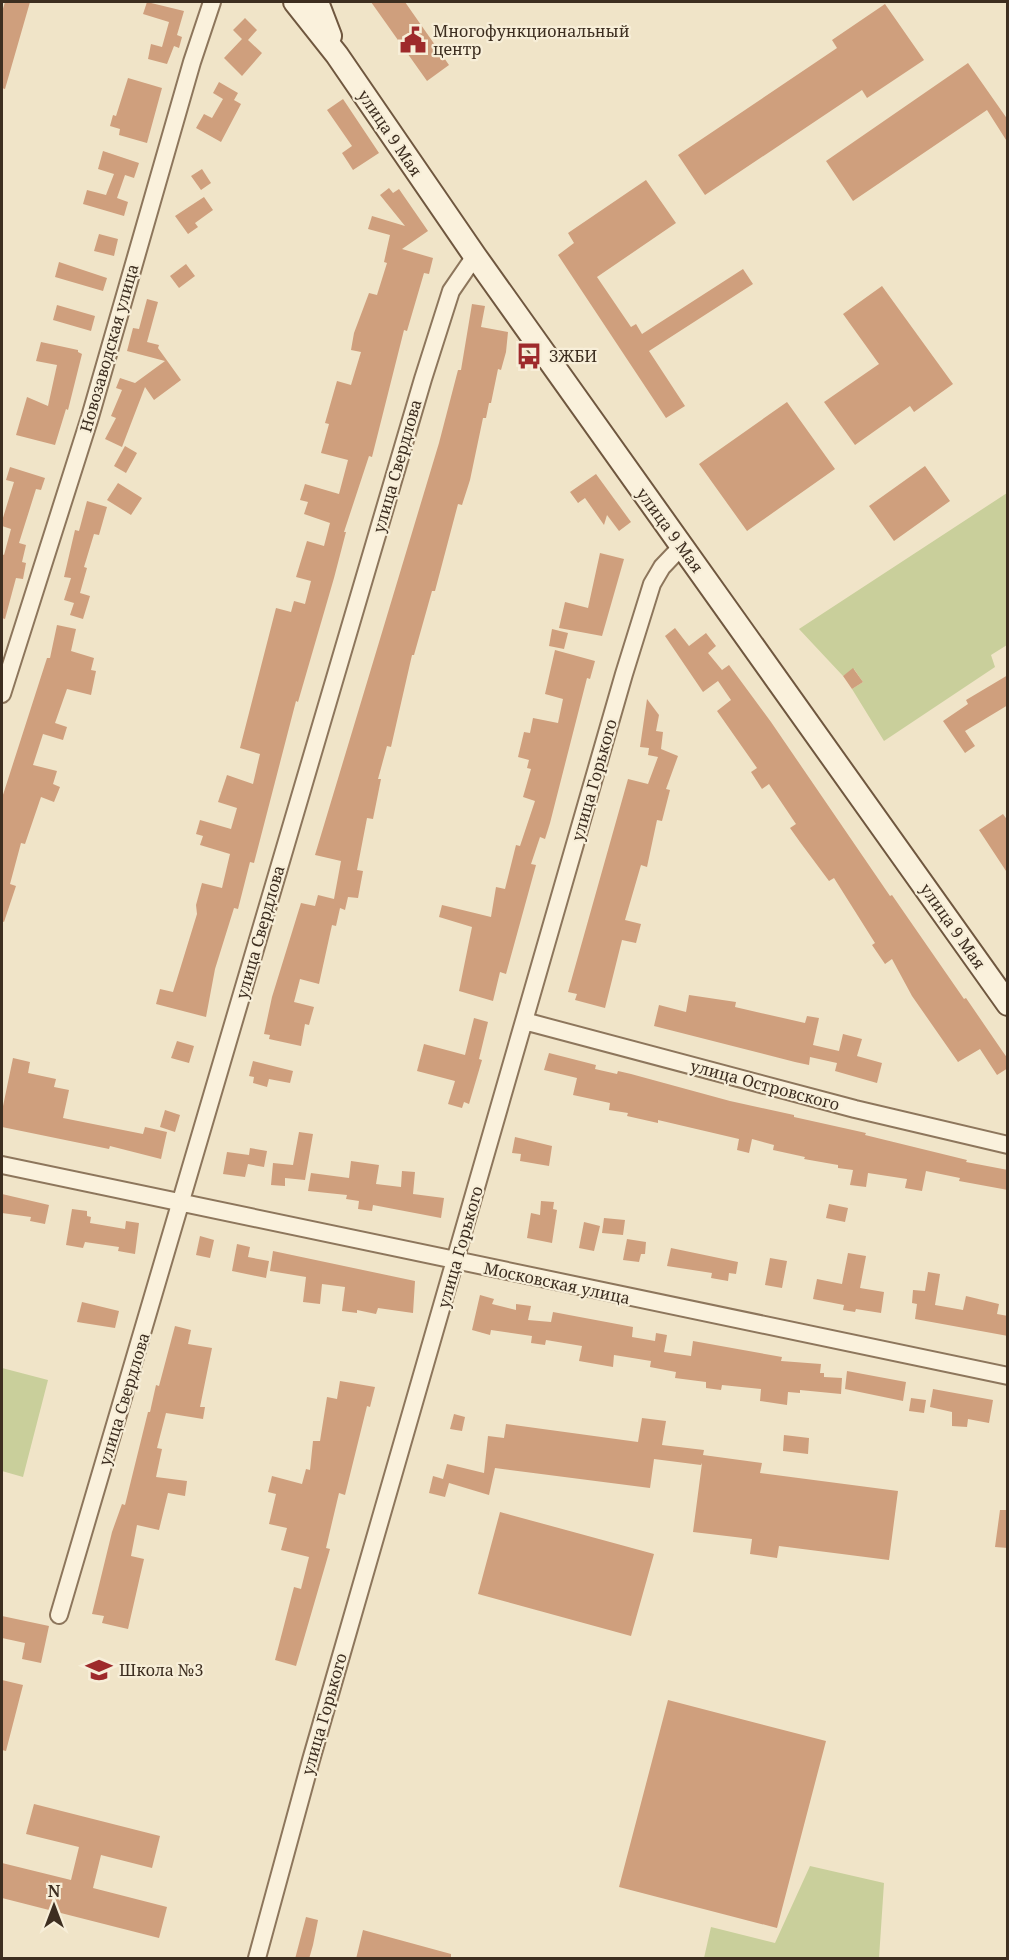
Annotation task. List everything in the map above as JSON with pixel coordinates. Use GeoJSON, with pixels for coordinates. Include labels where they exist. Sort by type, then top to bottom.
{"type":"FeatureCollection","features":[{"type":"Feature","properties":{"kind":"street","name":"Новозаводская улица"},"geometry":{"type":"LineString","coordinates":[[2,694],[90,417],[192,62],[212,2]]}},
{"type":"Feature","properties":{"kind":"street","name":"улица 9 Мая"},"geometry":{"type":"LineString","coordinates":[[295,2],[337,55],[475,256],[1008,1004]]}},
{"type":"Feature","properties":{"kind":"street","name":"улица 9 Мая"},"geometry":{"type":"LineString","coordinates":[[317,2],[337,55]]}},
{"type":"Feature","properties":{"kind":"street","name":"улица Свердлова"},"geometry":{"type":"LineString","coordinates":[[59,1615],[423,379],[451,291],[475,256]]}},
{"type":"Feature","properties":{"kind":"street","name":"улица Горького"},"geometry":{"type":"LineString","coordinates":[[257,1959],[314,1749],[645,604],[662,567],[682,546]]}},
{"type":"Feature","properties":{"kind":"street","name":"улица Островского"},"geometry":{"type":"LineString","coordinates":[[524,1021],[855,1109],[1008,1145]]}},
{"type":"Feature","properties":{"kind":"street","name":"Московская улица"},"geometry":{"type":"LineString","coordinates":[[2,1165],[456,1263],[1008,1376]]}},
{"type":"Feature","properties":{"kind":"green space"},"geometry":{"type":"Polygon","coordinates":[[[1007,493],[1007,645],[991,655],[995,667],[884,741],[852,689],[863,682],[854,669],[843,676],[799,629],[1007,493]]]}},
{"type":"Feature","properties":{"kind":"green space"},"geometry":{"type":"Polygon","coordinates":[[[2,1368],[48,1380],[23,1477],[2,1471],[2,1368]]]}},
{"type":"Feature","properties":{"kind":"green space"},"geometry":{"type":"Polygon","coordinates":[[[810,1866],[884,1883],[879,1958],[704,1958],[711,1927],[775,1943],[810,1866]]]}},
{"type":"Feature","properties":{"kind":"building"},"geometry":{"type":"Polygon","coordinates":[[[5,2],[30,2],[5,89],[2,88],[2,12],[5,2]]]}},
{"type":"Feature","properties":{"kind":"building"},"geometry":{"type":"Polygon","coordinates":[[[147,2],[184,11],[177,35],[182,37],[179,48],[174,46],[167,64],[148,59],[151,44],[162,47],[169,22],[143,14],[147,2]]]}},
{"type":"Feature","properties":{"kind":"building"},"geometry":{"type":"Polygon","coordinates":[[[371,2],[405,2],[449,65],[427,81],[371,2]]]}},
{"type":"Feature","properties":{"kind":"building"},"geometry":{"type":"Polygon","coordinates":[[[885,4],[924,60],[867,98],[862,90],[705,195],[678,155],[837,48],[832,40],[885,4]]]}},
{"type":"Feature","properties":{"kind":"building"},"geometry":{"type":"Polygon","coordinates":[[[245,18],[257,30],[248,40],[262,53],[242,76],[224,58],[242,39],[233,30],[245,18]]]}},
{"type":"Feature","properties":{"kind":"building"},"geometry":{"type":"Polygon","coordinates":[[[968,63],[1008,120],[1008,143],[987,110],[853,201],[826,161],[968,63]]]}},
{"type":"Feature","properties":{"kind":"building"},"geometry":{"type":"Polygon","coordinates":[[[128,78],[162,88],[147,143],[119,135],[120,129],[110,126],[113,115],[116,116],[128,78]]]}},
{"type":"Feature","properties":{"kind":"building"},"geometry":{"type":"Polygon","coordinates":[[[219,82],[238,93],[234,100],[241,104],[221,142],[196,128],[204,114],[212,118],[223,99],[213,93],[219,82]]]}},
{"type":"Feature","properties":{"kind":"building"},"geometry":{"type":"Polygon","coordinates":[[[343,99],[379,153],[353,170],[342,153],[352,146],[327,110],[343,99]]]}},
{"type":"Feature","properties":{"kind":"building"},"geometry":{"type":"Polygon","coordinates":[[[103,151],[139,163],[134,178],[125,175],[117,198],[128,202],[124,216],[83,204],[87,190],[106,195],[114,174],[98,169],[103,151]]]}},
{"type":"Feature","properties":{"kind":"building"},"geometry":{"type":"Polygon","coordinates":[[[202,169],[211,183],[201,190],[191,176],[202,169]]]}},
{"type":"Feature","properties":{"kind":"building"},"geometry":{"type":"Polygon","coordinates":[[[646,180],[676,223],[597,277],[631,327],[636,324],[642,334],[743,269],[753,284],[649,351],[685,406],[666,418],[558,255],[574,243],[568,233],[646,180]]]}},
{"type":"Feature","properties":{"kind":"building"},"geometry":{"type":"Polygon","coordinates":[[[389,188],[393,193],[399,189],[428,231],[402,249],[433,258],[429,274],[424,273],[407,331],[404,330],[372,457],[369,456],[344,532],[346,532],[334,578],[298,702],[296,701],[254,863],[250,862],[238,909],[234,908],[215,969],[206,1017],[156,1004],[160,989],[173,992],[197,914],[196,905],[202,883],[222,888],[230,854],[200,845],[203,836],[196,834],[200,820],[231,829],[237,808],[218,802],[227,775],[253,784],[260,754],[240,748],[276,608],[291,612],[294,601],[305,604],[311,581],[296,577],[307,541],[324,546],[330,523],[304,514],[308,502],[300,500],[305,484],[339,494],[348,460],[321,453],[329,424],[325,423],[337,381],[351,385],[361,352],[351,350],[354,333],[369,293],[377,295],[387,263],[384,262],[390,235],[368,229],[372,216],[405,226],[380,195],[389,188]]]}},
{"type":"Feature","properties":{"kind":"building"},"geometry":{"type":"Polygon","coordinates":[[[204,197],[213,210],[195,223],[198,227],[188,234],[175,216],[204,197]]]}},
{"type":"Feature","properties":{"kind":"building"},"geometry":{"type":"Polygon","coordinates":[[[99,234],[118,239],[114,256],[94,251],[99,234]]]}},
{"type":"Feature","properties":{"kind":"building"},"geometry":{"type":"Polygon","coordinates":[[[59,262],[107,278],[103,291],[55,277],[59,262]]]}},
{"type":"Feature","properties":{"kind":"building"},"geometry":{"type":"Polygon","coordinates":[[[186,264],[195,276],[179,288],[170,276],[186,264]]]}},
{"type":"Feature","properties":{"kind":"building"},"geometry":{"type":"Polygon","coordinates":[[[882,286],[953,384],[914,412],[910,406],[855,445],[824,402],[879,364],[843,314],[882,286]]]}},
{"type":"Feature","properties":{"kind":"building"},"geometry":{"type":"Polygon","coordinates":[[[147,299],[158,302],[147,342],[159,345],[158,348],[181,380],[154,400],[145,387],[122,447],[105,439],[116,418],[111,416],[122,390],[116,388],[120,378],[135,383],[165,361],[127,351],[133,328],[139,329],[147,299]]]}},
{"type":"Feature","properties":{"kind":"building"},"geometry":{"type":"Polygon","coordinates":[[[472,304],[485,306],[481,327],[508,332],[506,352],[501,370],[498,369],[486,418],[483,418],[470,480],[462,505],[458,504],[435,591],[432,591],[414,655],[412,655],[391,747],[387,746],[378,779],[381,779],[373,819],[367,818],[357,870],[363,871],[358,898],[348,897],[345,910],[340,908],[336,926],[332,925],[319,984],[300,979],[294,1002],[314,1007],[309,1025],[305,1024],[301,1046],[269,1039],[270,1035],[264,1034],[272,997],[301,903],[315,906],[318,895],[334,899],[341,861],[315,855],[439,443],[458,370],[461,370],[472,304]]]}},
{"type":"Feature","properties":{"kind":"building"},"geometry":{"type":"Polygon","coordinates":[[[57,305],[95,316],[91,331],[53,320],[57,305]]]}},
{"type":"Feature","properties":{"kind":"building"},"geometry":{"type":"Polygon","coordinates":[[[41,342],[78,350],[82,354],[68,410],[66,409],[55,445],[16,435],[27,397],[48,406],[57,365],[36,361],[41,342]]]}},
{"type":"Feature","properties":{"kind":"building"},"geometry":{"type":"Polygon","coordinates":[[[787,402],[835,469],[747,531],[699,464],[787,402]]]}},
{"type":"Feature","properties":{"kind":"building"},"geometry":{"type":"Polygon","coordinates":[[[125,446],[137,453],[126,473],[114,466],[125,446]]]}},
{"type":"Feature","properties":{"kind":"building"},"geometry":{"type":"Polygon","coordinates":[[[925,466],[950,501],[894,541],[869,506],[925,466]]]}},
{"type":"Feature","properties":{"kind":"building"},"geometry":{"type":"Polygon","coordinates":[[[10,467],[45,478],[41,490],[36,489],[19,543],[26,545],[22,562],[26,563],[23,579],[16,578],[5,619],[2,618],[2,554],[4,555],[11,529],[2,526],[2,521],[14,482],[6,480],[10,467]]]}},
{"type":"Feature","properties":{"kind":"building"},"geometry":{"type":"Polygon","coordinates":[[[596,474],[631,522],[619,531],[607,515],[604,525],[585,498],[578,503],[570,492],[596,474]]]}},
{"type":"Feature","properties":{"kind":"building"},"geometry":{"type":"Polygon","coordinates":[[[118,483],[142,498],[131,515],[107,500],[118,483]]]}},
{"type":"Feature","properties":{"kind":"building"},"geometry":{"type":"Polygon","coordinates":[[[87,501],[107,507],[99,535],[94,534],[84,567],[87,568],[80,593],[90,596],[83,619],[70,615],[74,603],[64,600],[71,578],[64,577],[75,530],[79,531],[87,501]]]}},
{"type":"Feature","properties":{"kind":"building"},"geometry":{"type":"Polygon","coordinates":[[[600,553],[624,559],[602,636],[559,628],[565,602],[588,608],[600,553]]]}},
{"type":"Feature","properties":{"kind":"building"},"geometry":{"type":"Polygon","coordinates":[[[57,625],[76,629],[71,651],[94,658],[91,670],[96,671],[91,695],[67,689],[55,723],[67,727],[63,740],[43,734],[33,765],[57,771],[53,784],[60,787],[54,802],[41,797],[25,844],[21,843],[10,884],[16,886],[4,922],[2,921],[2,798],[47,658],[50,658],[57,625]]]}},
{"type":"Feature","properties":{"kind":"building"},"geometry":{"type":"Polygon","coordinates":[[[675,628],[689,646],[706,633],[716,646],[708,653],[722,670],[729,665],[771,722],[890,896],[892,895],[1008,1059],[1008,1068],[997,1075],[980,1049],[958,1062],[912,996],[892,959],[885,964],[872,945],[875,943],[834,878],[829,881],[790,828],[796,824],[769,784],[762,789],[751,772],[757,768],[717,711],[731,700],[718,681],[703,692],[665,636],[675,628]]]}},
{"type":"Feature","properties":{"kind":"building"},"geometry":{"type":"Polygon","coordinates":[[[552,629],[568,633],[564,649],[549,646],[552,629]]]}},
{"type":"Feature","properties":{"kind":"building"},"geometry":{"type":"Polygon","coordinates":[[[555,650],[595,661],[590,679],[587,678],[545,839],[540,837],[531,864],[536,865],[506,974],[500,972],[493,1001],[459,991],[472,927],[439,917],[442,905],[491,917],[496,887],[505,889],[516,845],[520,846],[535,801],[523,797],[531,769],[527,768],[529,760],[518,757],[524,732],[530,733],[533,718],[558,723],[563,699],[545,694],[555,650]]]}},
{"type":"Feature","properties":{"kind":"building"},"geometry":{"type":"Polygon","coordinates":[[[853,668],[863,682],[852,689],[843,676],[853,668]]]}},
{"type":"Feature","properties":{"kind":"building"},"geometry":{"type":"Polygon","coordinates":[[[1008,675],[1008,705],[965,731],[975,746],[965,753],[943,721],[968,704],[966,700],[1008,675]]]}},
{"type":"Feature","properties":{"kind":"building"},"geometry":{"type":"Polygon","coordinates":[[[647,699],[659,715],[656,731],[663,732],[661,749],[678,756],[666,789],[670,790],[662,821],[657,820],[647,867],[641,865],[625,920],[641,924],[636,943],[622,940],[605,1008],[575,1000],[577,994],[568,992],[628,779],[648,784],[658,757],[648,755],[649,748],[640,747],[647,699]]]}},
{"type":"Feature","properties":{"kind":"building"},"geometry":{"type":"Polygon","coordinates":[[[1003,814],[1008,821],[1008,874],[979,830],[1003,814]]]}},
{"type":"Feature","properties":{"kind":"building"},"geometry":{"type":"Polygon","coordinates":[[[689,995],[736,1002],[735,1007],[805,1023],[807,1016],[819,1018],[813,1045],[839,1051],[843,1034],[862,1039],[857,1056],[882,1063],[877,1083],[835,1071],[837,1063],[810,1057],[809,1065],[654,1026],[659,1005],[686,1012],[689,995]]]}},
{"type":"Feature","properties":{"kind":"building"},"geometry":{"type":"Polygon","coordinates":[[[474,1018],[488,1022],[479,1059],[482,1060],[469,1104],[464,1102],[462,1108],[448,1104],[455,1081],[417,1071],[424,1044],[465,1055],[474,1018]]]}},
{"type":"Feature","properties":{"kind":"building"},"geometry":{"type":"Polygon","coordinates":[[[177,1041],[194,1046],[189,1063],[171,1058],[177,1041]]]}},
{"type":"Feature","properties":{"kind":"building"},"geometry":{"type":"Polygon","coordinates":[[[549,1053],[596,1065],[595,1069],[617,1074],[618,1071],[631,1074],[730,1101],[866,1133],[865,1135],[967,1160],[966,1162],[1008,1170],[1008,1190],[959,1181],[960,1178],[926,1171],[922,1191],[905,1188],[907,1179],[868,1173],[866,1187],[850,1185],[853,1170],[838,1168],[838,1165],[773,1150],[774,1145],[752,1139],[749,1153],[737,1150],[739,1139],[658,1120],[658,1123],[627,1116],[628,1113],[609,1110],[610,1103],[573,1095],[577,1078],[544,1070],[549,1053]]]}},
{"type":"Feature","properties":{"kind":"building"},"geometry":{"type":"Polygon","coordinates":[[[13,1058],[30,1062],[28,1073],[56,1079],[54,1087],[69,1090],[63,1118],[143,1134],[145,1127],[167,1132],[161,1159],[110,1146],[109,1149],[2,1127],[2,1111],[13,1058]]]}},
{"type":"Feature","properties":{"kind":"building"},"geometry":{"type":"Polygon","coordinates":[[[253,1061],[293,1071],[290,1083],[269,1079],[267,1087],[253,1083],[254,1077],[249,1076],[253,1061]]]}},
{"type":"Feature","properties":{"kind":"building"},"geometry":{"type":"Polygon","coordinates":[[[165,1110],[180,1115],[175,1132],[160,1127],[165,1110]]]}},
{"type":"Feature","properties":{"kind":"building"},"geometry":{"type":"Polygon","coordinates":[[[299,1132],[313,1134],[305,1180],[285,1178],[285,1186],[271,1185],[273,1163],[293,1165],[299,1132]]]}},
{"type":"Feature","properties":{"kind":"building"},"geometry":{"type":"Polygon","coordinates":[[[515,1137],[552,1146],[549,1166],[520,1161],[521,1154],[512,1153],[515,1137]]]}},
{"type":"Feature","properties":{"kind":"building"},"geometry":{"type":"Polygon","coordinates":[[[250,1148],[267,1151],[264,1167],[248,1164],[245,1177],[223,1174],[227,1152],[249,1155],[250,1148]]]}},
{"type":"Feature","properties":{"kind":"building"},"geometry":{"type":"Polygon","coordinates":[[[351,1161],[379,1165],[376,1184],[401,1187],[402,1171],[415,1172],[413,1194],[444,1198],[441,1218],[373,1205],[372,1211],[358,1209],[359,1201],[346,1199],[347,1195],[308,1191],[311,1173],[349,1178],[351,1161]]]}},
{"type":"Feature","properties":{"kind":"building"},"geometry":{"type":"Polygon","coordinates":[[[2,1194],[49,1205],[45,1224],[30,1221],[31,1217],[2,1213],[2,1194]]]}},
{"type":"Feature","properties":{"kind":"building"},"geometry":{"type":"Polygon","coordinates":[[[541,1201],[554,1202],[553,1209],[557,1210],[552,1243],[527,1238],[531,1213],[540,1215],[541,1201]]]}},
{"type":"Feature","properties":{"kind":"building"},"geometry":{"type":"Polygon","coordinates":[[[829,1204],[848,1208],[845,1222],[826,1218],[829,1204]]]}},
{"type":"Feature","properties":{"kind":"building"},"geometry":{"type":"Polygon","coordinates":[[[72,1209],[87,1211],[87,1216],[91,1217],[90,1223],[125,1229],[126,1221],[139,1223],[135,1254],[118,1251],[119,1247],[85,1242],[83,1248],[66,1245],[72,1209]]]}},
{"type":"Feature","properties":{"kind":"building"},"geometry":{"type":"Polygon","coordinates":[[[604,1218],[625,1220],[623,1235],[602,1233],[604,1218]]]}},
{"type":"Feature","properties":{"kind":"building"},"geometry":{"type":"Polygon","coordinates":[[[584,1222],[600,1226],[594,1251],[579,1248],[584,1222]]]}},
{"type":"Feature","properties":{"kind":"building"},"geometry":{"type":"Polygon","coordinates":[[[200,1236],[214,1240],[210,1258],[196,1255],[200,1236]]]}},
{"type":"Feature","properties":{"kind":"building"},"geometry":{"type":"Polygon","coordinates":[[[627,1239],[646,1242],[645,1254],[641,1254],[639,1262],[623,1260],[627,1239]]]}},
{"type":"Feature","properties":{"kind":"building"},"geometry":{"type":"Polygon","coordinates":[[[237,1244],[250,1247],[248,1257],[269,1261],[266,1278],[232,1271],[237,1244]]]}},
{"type":"Feature","properties":{"kind":"building"},"geometry":{"type":"Polygon","coordinates":[[[671,1248],[738,1262],[736,1274],[729,1273],[728,1281],[711,1278],[712,1273],[667,1266],[671,1248]]]}},
{"type":"Feature","properties":{"kind":"building"},"geometry":{"type":"Polygon","coordinates":[[[273,1251],[415,1281],[413,1313],[378,1308],[376,1314],[357,1310],[357,1313],[342,1311],[345,1287],[322,1284],[320,1304],[303,1302],[306,1277],[270,1271],[273,1251]]]}},
{"type":"Feature","properties":{"kind":"building"},"geometry":{"type":"Polygon","coordinates":[[[848,1253],[866,1256],[860,1288],[884,1292],[881,1313],[856,1309],[855,1312],[843,1310],[844,1305],[813,1299],[817,1279],[842,1284],[848,1253]]]}},
{"type":"Feature","properties":{"kind":"building"},"geometry":{"type":"Polygon","coordinates":[[[770,1258],[787,1261],[782,1288],[765,1285],[770,1258]]]}},
{"type":"Feature","properties":{"kind":"building"},"geometry":{"type":"Polygon","coordinates":[[[928,1272],[940,1274],[935,1305],[963,1310],[966,1296],[999,1304],[997,1314],[1008,1316],[1008,1336],[915,1319],[917,1304],[912,1303],[913,1290],[925,1291],[928,1272]]]}},
{"type":"Feature","properties":{"kind":"building"},"geometry":{"type":"Polygon","coordinates":[[[480,1295],[494,1299],[492,1304],[516,1310],[516,1304],[531,1306],[528,1320],[551,1322],[553,1312],[633,1327],[632,1337],[655,1341],[656,1333],[667,1335],[664,1352],[691,1356],[693,1341],[782,1357],[781,1361],[821,1364],[820,1373],[824,1373],[824,1377],[842,1378],[841,1394],[800,1390],[800,1393],[788,1392],[787,1405],[760,1401],[761,1389],[722,1385],[721,1390],[706,1388],[706,1382],[675,1378],[676,1372],[650,1367],[651,1361],[614,1355],[613,1367],[579,1361],[582,1346],[546,1340],[545,1345],[531,1343],[532,1336],[491,1330],[490,1335],[472,1330],[480,1295]]]}},
{"type":"Feature","properties":{"kind":"building"},"geometry":{"type":"Polygon","coordinates":[[[82,1302],[119,1311],[115,1328],[77,1322],[82,1302]]]}},
{"type":"Feature","properties":{"kind":"building"},"geometry":{"type":"Polygon","coordinates":[[[175,1326],[191,1330],[188,1344],[212,1348],[200,1407],[205,1407],[203,1419],[166,1413],[157,1448],[162,1449],[156,1477],[187,1481],[185,1496],[168,1493],[159,1530],[137,1525],[131,1556],[144,1559],[128,1629],[102,1623],[104,1616],[92,1614],[112,1532],[122,1504],[125,1505],[148,1412],[150,1412],[156,1385],[159,1386],[175,1326]]]}},
{"type":"Feature","properties":{"kind":"building"},"geometry":{"type":"Polygon","coordinates":[[[847,1371],[906,1382],[903,1401],[845,1389],[847,1371]]]}},
{"type":"Feature","properties":{"kind":"building"},"geometry":{"type":"Polygon","coordinates":[[[340,1381],[375,1387],[370,1407],[367,1406],[345,1495],[339,1493],[326,1548],[330,1549],[296,1666],[275,1660],[294,1587],[301,1589],[309,1557],[281,1550],[287,1528],[269,1524],[276,1494],[268,1492],[272,1476],[302,1484],[306,1469],[310,1470],[313,1441],[320,1441],[327,1397],[337,1399],[340,1381]]]}},
{"type":"Feature","properties":{"kind":"building"},"geometry":{"type":"Polygon","coordinates":[[[933,1389],[993,1400],[989,1423],[968,1419],[967,1427],[952,1426],[952,1412],[930,1407],[933,1389]]]}},
{"type":"Feature","properties":{"kind":"building"},"geometry":{"type":"Polygon","coordinates":[[[911,1398],[926,1400],[924,1413],[909,1411],[911,1398]]]}},
{"type":"Feature","properties":{"kind":"building"},"geometry":{"type":"Polygon","coordinates":[[[454,1414],[465,1417],[462,1431],[450,1429],[454,1414]]]}},
{"type":"Feature","properties":{"kind":"building"},"geometry":{"type":"Polygon","coordinates":[[[642,1418],[666,1421],[662,1445],[704,1450],[703,1455],[762,1463],[760,1473],[898,1491],[889,1560],[779,1546],[777,1558],[750,1554],[752,1539],[693,1532],[702,1463],[701,1465],[654,1459],[650,1488],[495,1468],[489,1495],[449,1483],[445,1497],[429,1493],[433,1476],[443,1479],[447,1464],[484,1473],[488,1436],[504,1438],[506,1424],[638,1442],[642,1418]]]}},
{"type":"Feature","properties":{"kind":"building"},"geometry":{"type":"Polygon","coordinates":[[[784,1435],[809,1438],[808,1454],[783,1451],[784,1435]]]}},
{"type":"Feature","properties":{"kind":"building"},"geometry":{"type":"Polygon","coordinates":[[[1000,1510],[1008,1510],[1008,1548],[995,1547],[1000,1510]]]}},
{"type":"Feature","properties":{"kind":"building"},"geometry":{"type":"Polygon","coordinates":[[[500,1512],[654,1554],[631,1636],[478,1594],[500,1512]]]}},
{"type":"Feature","properties":{"kind":"building"},"geometry":{"type":"Polygon","coordinates":[[[2,1616],[49,1626],[41,1663],[22,1659],[25,1643],[2,1638],[2,1616]]]}},
{"type":"Feature","properties":{"kind":"building"},"geometry":{"type":"Polygon","coordinates":[[[2,1680],[23,1685],[6,1751],[2,1750],[2,1680]]]}},
{"type":"Feature","properties":{"kind":"building"},"geometry":{"type":"Polygon","coordinates":[[[668,1700],[826,1741],[777,1928],[619,1887],[668,1700]]]}},
{"type":"Feature","properties":{"kind":"building"},"geometry":{"type":"Polygon","coordinates":[[[34,1804],[160,1836],[152,1868],[101,1855],[93,1888],[167,1907],[159,1938],[2,1898],[2,1863],[71,1880],[79,1847],[26,1834],[34,1804]]]}},
{"type":"Feature","properties":{"kind":"building"},"geometry":{"type":"Polygon","coordinates":[[[306,1917],[318,1920],[313,1945],[309,1959],[295,1959],[306,1917]]]}},
{"type":"Feature","properties":{"kind":"building"},"geometry":{"type":"Polygon","coordinates":[[[363,1930],[451,1954],[451,1959],[356,1959],[363,1930]]]}},
{"type":"Feature","properties":{"kind":"place","name":"Многофункциональный центр"},"geometry":{"type":"Point","coordinates":[413,40]}},
{"type":"Feature","properties":{"kind":"place","name":"ЗЖБИ"},"geometry":{"type":"Point","coordinates":[529,356]}},
{"type":"Feature","properties":{"kind":"place","name":"Школа №3"},"geometry":{"type":"Point","coordinates":[99,1670]}}]}
